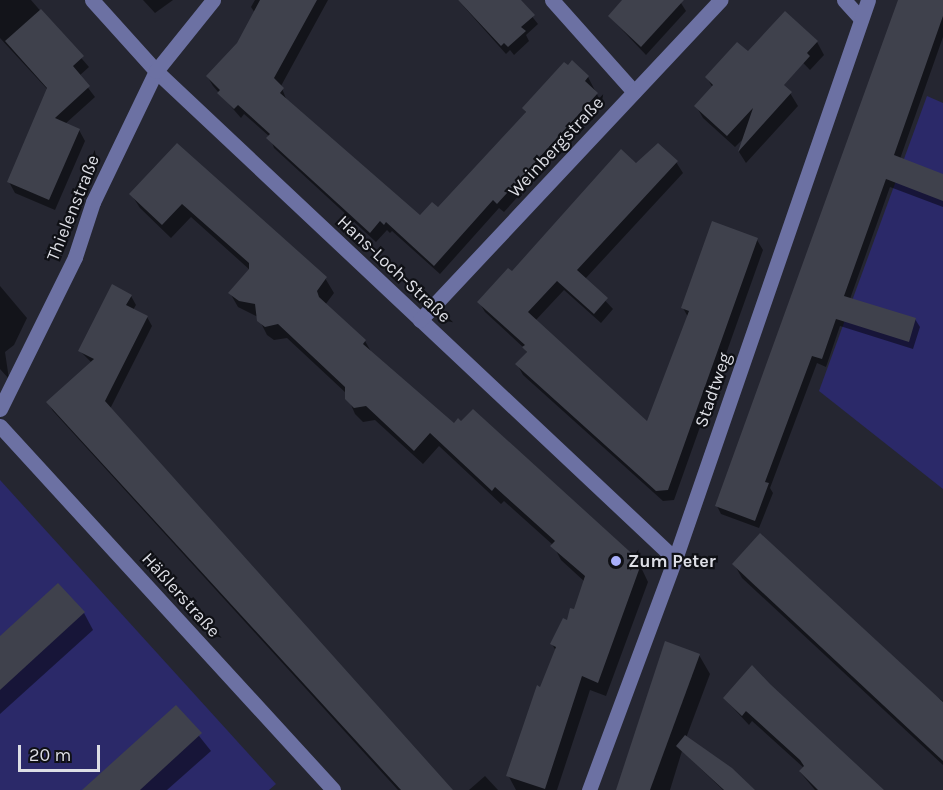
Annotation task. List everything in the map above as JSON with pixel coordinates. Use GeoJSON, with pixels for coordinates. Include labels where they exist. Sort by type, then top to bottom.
{"type":"FeatureCollection","features":[{"type":"Feature","properties":{"kind":"street","name":"Hans-Loch-Straße"},"geometry":{"type":"LineString","coordinates":[[92,0],[156,71],[675,559]]}},
{"type":"Feature","properties":{"kind":"street","name":"Thielenstraße"},"geometry":{"type":"LineString","coordinates":[[0,409],[75,257],[93,202],[156,71],[213,0]]}},
{"type":"Feature","properties":{"kind":"street"},"geometry":{"type":"LineString","coordinates":[[552,0],[634,92]]}},
{"type":"Feature","properties":{"kind":"street","name":"Weinbergstraße"},"geometry":{"type":"LineString","coordinates":[[420,320],[720,0]]}},
{"type":"Feature","properties":{"kind":"street"},"geometry":{"type":"LineString","coordinates":[[844,0],[861,19]]}},
{"type":"Feature","properties":{"kind":"street","name":"Stadtweg"},"geometry":{"type":"LineString","coordinates":[[589,790],[675,559],[868,0]]}},
{"type":"Feature","properties":{"kind":"street","name":"Häßlerstraße"},"geometry":{"type":"LineString","coordinates":[[0,426],[333,790]]}},
{"type":"Feature","properties":{"kind":"shaded area"},"geometry":{"type":"Polygon","coordinates":[[[927,96],[943,103],[943,489],[819,391],[927,96]]]}},
{"type":"Feature","properties":{"kind":"shaded area"},"geometry":{"type":"Polygon","coordinates":[[[0,480],[276,784],[269,790],[0,790],[0,480]]]}},
{"type":"Feature","properties":{"kind":"building"},"geometry":{"type":"Polygon","coordinates":[[[260,0],[317,0],[274,78],[284,88],[280,93],[420,215],[432,202],[438,207],[526,112],[522,108],[564,62],[568,65],[572,60],[589,76],[585,81],[598,93],[497,204],[493,200],[434,266],[386,222],[384,225],[380,221],[370,233],[266,138],[270,134],[238,105],[234,109],[217,93],[220,90],[206,76],[237,43],[260,0]]]}},
{"type":"Feature","properties":{"kind":"building"},"geometry":{"type":"Polygon","coordinates":[[[458,0],[521,0],[535,15],[521,27],[526,31],[508,47],[504,43],[501,46],[458,0]]]}},
{"type":"Feature","properties":{"kind":"building"},"geometry":{"type":"Polygon","coordinates":[[[622,0],[684,0],[641,47],[608,16],[622,0]]]}},
{"type":"Feature","properties":{"kind":"building"},"geometry":{"type":"Polygon","coordinates":[[[898,0],[943,0],[943,16],[894,155],[943,174],[943,201],[886,179],[844,296],[916,318],[909,342],[836,319],[822,359],[812,356],[765,482],[769,483],[755,521],[715,506],[898,0]]]}},
{"type":"Feature","properties":{"kind":"building"},"geometry":{"type":"Polygon","coordinates":[[[41,9],[84,56],[73,66],[90,86],[55,118],[80,129],[49,200],[7,182],[47,88],[5,41],[41,9]]]}},
{"type":"Feature","properties":{"kind":"building"},"geometry":{"type":"Polygon","coordinates":[[[785,11],[818,41],[807,53],[810,56],[784,85],[792,92],[738,152],[753,108],[727,136],[694,106],[713,85],[705,77],[737,42],[748,51],[785,11]]]}},
{"type":"Feature","properties":{"kind":"building"},"geometry":{"type":"Polygon","coordinates":[[[177,143],[327,277],[317,291],[319,297],[366,340],[363,344],[454,423],[458,418],[461,421],[473,409],[639,560],[640,567],[598,683],[582,676],[545,789],[506,776],[537,685],[540,687],[556,647],[550,644],[563,618],[567,620],[570,608],[574,609],[585,576],[550,546],[555,541],[495,487],[492,491],[430,433],[414,451],[366,406],[354,408],[345,399],[345,387],[278,324],[265,327],[257,321],[255,304],[239,301],[228,293],[249,269],[249,263],[182,204],[162,225],[129,194],[177,143]]]}},
{"type":"Feature","properties":{"kind":"building"},"geometry":{"type":"Polygon","coordinates":[[[658,143],[678,161],[577,270],[608,298],[594,314],[557,281],[528,312],[647,421],[689,311],[681,308],[712,221],[758,238],[668,490],[656,491],[515,364],[527,352],[522,347],[525,345],[477,302],[508,268],[512,271],[621,149],[636,163],[658,143]]]}},
{"type":"Feature","properties":{"kind":"building"},"geometry":{"type":"Polygon","coordinates":[[[112,284],[132,295],[126,305],[148,316],[105,401],[453,790],[401,790],[46,402],[94,359],[78,351],[112,284]]]}},
{"type":"Feature","properties":{"kind":"building"},"geometry":{"type":"Polygon","coordinates":[[[760,533],[943,702],[943,761],[732,564],[760,533]]]}},
{"type":"Feature","properties":{"kind":"building"},"geometry":{"type":"Polygon","coordinates":[[[58,583],[85,612],[0,690],[0,636],[58,583]]]}},
{"type":"Feature","properties":{"kind":"building"},"geometry":{"type":"Polygon","coordinates":[[[665,641],[700,654],[650,790],[616,790],[665,641]]]}},
{"type":"Feature","properties":{"kind":"building"},"geometry":{"type":"Polygon","coordinates":[[[752,665],[884,790],[818,790],[799,771],[804,766],[800,760],[746,711],[742,716],[723,698],[752,665]]]}},
{"type":"Feature","properties":{"kind":"building"},"geometry":{"type":"Polygon","coordinates":[[[176,705],[202,733],[140,790],[82,790],[176,705]]]}},
{"type":"Feature","properties":{"kind":"building"},"geometry":{"type":"Polygon","coordinates":[[[685,735],[732,768],[755,790],[724,790],[676,746],[685,735]]]}},
{"type":"Feature","properties":{"kind":"place","name":"Zum Peter"},"geometry":{"type":"Point","coordinates":[616,561]}}]}
